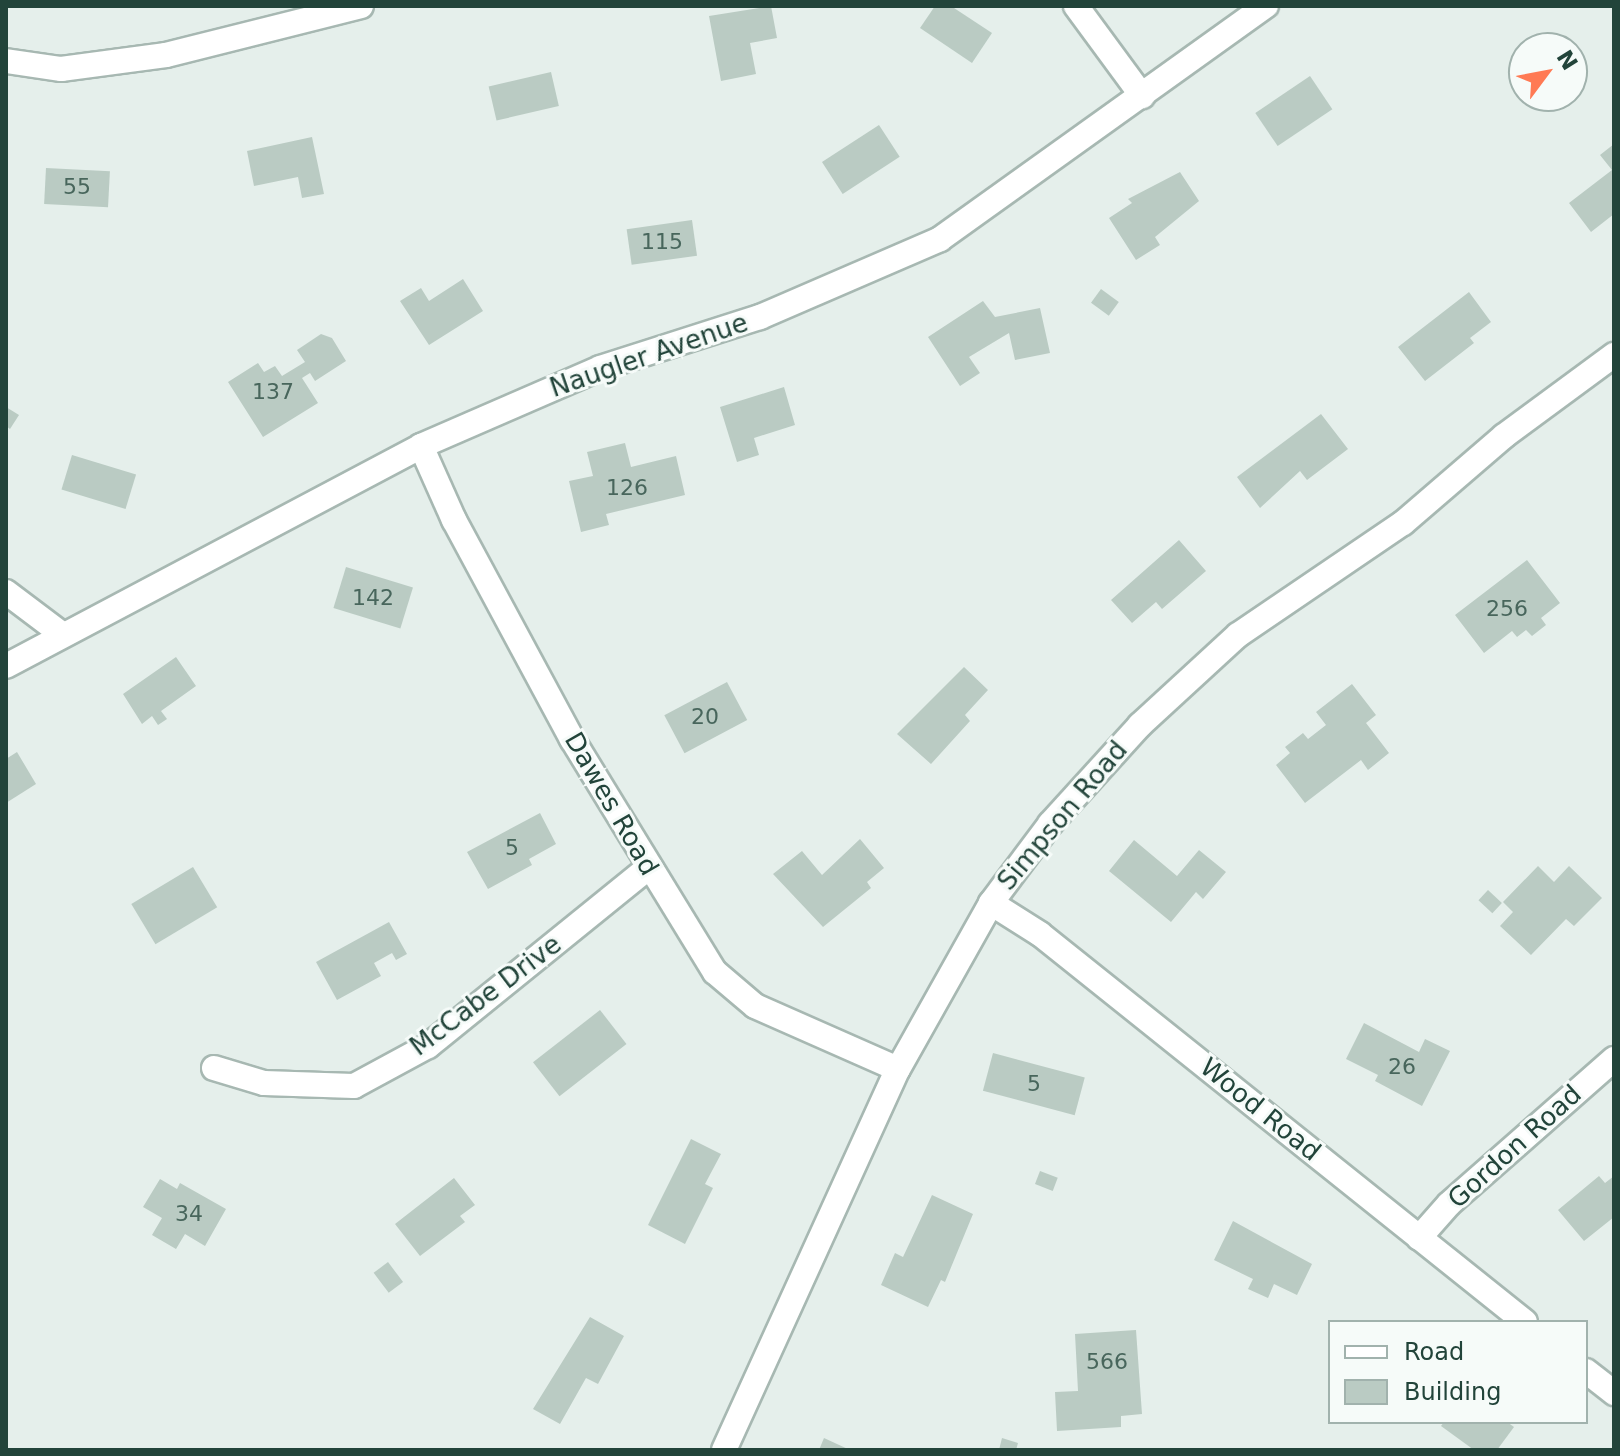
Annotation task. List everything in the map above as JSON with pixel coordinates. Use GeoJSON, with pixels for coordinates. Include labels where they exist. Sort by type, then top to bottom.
{"type":"FeatureCollection","features":[{"type":"Feature","properties":{"kind":"street"},"geometry":{"type":"LineString","coordinates":[[6,61],[61,69],[166,55],[361,6]]}},
{"type":"Feature","properties":{"kind":"street"},"geometry":{"type":"LineString","coordinates":[[1076,6],[1142,96]]}},
{"type":"Feature","properties":{"kind":"street","name":"Naugler Avenue"},"geometry":{"type":"LineString","coordinates":[[6,666],[421,446],[600,368],[760,317],[891,263],[940,239],[1266,6]]}},
{"type":"Feature","properties":{"kind":"street","name":"Simpson Road"},"geometry":{"type":"LineString","coordinates":[[724,1450],[898,1069],[991,903],[1050,824],[1187,679],[1238,635],[1403,523],[1504,436],[1614,355]]}},
{"type":"Feature","properties":{"kind":"street","name":"Dawes Road"},"geometry":{"type":"LineString","coordinates":[[421,446],[461,534],[648,868],[715,972],[755,1006],[898,1069]]}},
{"type":"Feature","properties":{"kind":"street"},"geometry":{"type":"LineString","coordinates":[[6,592],[63,635]]}},
{"type":"Feature","properties":{"kind":"street","name":"McCabe Drive"},"geometry":{"type":"LineString","coordinates":[[214,1068],[264,1083],[354,1086],[428,1046],[648,868]]}},
{"type":"Feature","properties":{"kind":"street","name":"Wood Road"},"geometry":{"type":"LineString","coordinates":[[991,903],[1040,934],[1522,1320]]}},
{"type":"Feature","properties":{"kind":"street","name":"Gordon Road"},"geometry":{"type":"LineString","coordinates":[[1419,1238],[1449,1204],[1614,1059]]}},
{"type":"Feature","properties":{"kind":"street"},"geometry":{"type":"LineString","coordinates":[[1588,1373],[1614,1393]]}},
{"type":"Feature","properties":{"kind":"building"},"geometry":{"type":"Polygon","coordinates":[[[771,6],[777,38],[750,43],[756,74],[721,81],[709,16],[771,6]]]}},
{"type":"Feature","properties":{"kind":"building"},"geometry":{"type":"Polygon","coordinates":[[[935,6],[951,6],[992,33],[972,63],[920,28],[935,6]]]}},
{"type":"Feature","properties":{"kind":"building"},"geometry":{"type":"Polygon","coordinates":[[[551,72],[559,106],[497,120],[489,86],[551,72]]]}},
{"type":"Feature","properties":{"kind":"building"},"geometry":{"type":"Polygon","coordinates":[[[1310,76],[1332,109],[1278,146],[1255,113],[1310,76]]]}},
{"type":"Feature","properties":{"kind":"building"},"geometry":{"type":"Polygon","coordinates":[[[879,125],[900,157],[843,194],[822,162],[879,125]]]}},
{"type":"Feature","properties":{"kind":"building"},"geometry":{"type":"Polygon","coordinates":[[[312,137],[324,194],[302,198],[298,177],[254,186],[247,151],[312,137]]]}},
{"type":"Feature","properties":{"kind":"building"},"geometry":{"type":"Polygon","coordinates":[[[1614,144],[1614,214],[1591,232],[1569,203],[1612,170],[1600,155],[1614,144]]]}},
{"type":"Feature","properties":{"kind":"building"},"geometry":{"type":"Polygon","coordinates":[[[46,168],[110,171],[108,207],[44,204],[46,168]]]}},
{"type":"Feature","properties":{"kind":"building"},"geometry":{"type":"Polygon","coordinates":[[[1180,172],[1199,201],[1155,237],[1160,245],[1136,260],[1109,218],[1132,203],[1128,199],[1180,172]]]}},
{"type":"Feature","properties":{"kind":"building"},"geometry":{"type":"Polygon","coordinates":[[[692,220],[697,256],[632,265],[627,229],[692,220]]]}},
{"type":"Feature","properties":{"kind":"building"},"geometry":{"type":"Polygon","coordinates":[[[463,279],[483,311],[429,345],[400,301],[421,288],[429,301],[463,279]]]}},
{"type":"Feature","properties":{"kind":"building"},"geometry":{"type":"Polygon","coordinates":[[[1101,289],[1119,302],[1109,316],[1091,303],[1101,289]]]}},
{"type":"Feature","properties":{"kind":"building"},"geometry":{"type":"Polygon","coordinates":[[[1469,292],[1491,322],[1470,338],[1474,343],[1425,381],[1398,347],[1469,292]]]}},
{"type":"Feature","properties":{"kind":"building"},"geometry":{"type":"Polygon","coordinates":[[[983,301],[995,317],[1040,308],[1050,353],[1015,360],[1009,333],[969,357],[980,373],[960,386],[928,337],[983,301]]]}},
{"type":"Feature","properties":{"kind":"building"},"geometry":{"type":"Polygon","coordinates":[[[321,334],[332,338],[346,361],[315,381],[310,373],[302,378],[318,403],[263,437],[228,382],[258,363],[264,372],[275,366],[282,376],[305,362],[297,350],[321,334]]]}},
{"type":"Feature","properties":{"kind":"building"},"geometry":{"type":"Polygon","coordinates":[[[784,387],[795,425],[754,438],[759,455],[737,462],[720,407],[784,387]]]}},
{"type":"Feature","properties":{"kind":"building"},"geometry":{"type":"Polygon","coordinates":[[[6,407],[19,415],[10,429],[6,426],[6,407]]]}},
{"type":"Feature","properties":{"kind":"building"},"geometry":{"type":"Polygon","coordinates":[[[1321,414],[1348,449],[1307,480],[1300,471],[1260,508],[1237,477],[1321,414]]]}},
{"type":"Feature","properties":{"kind":"building"},"geometry":{"type":"Polygon","coordinates":[[[625,443],[631,467],[676,456],[685,495],[606,514],[609,525],[581,532],[569,481],[593,476],[587,452],[625,443]]]}},
{"type":"Feature","properties":{"kind":"building"},"geometry":{"type":"Polygon","coordinates":[[[72,455],[136,475],[126,509],[61,489],[72,455]]]}},
{"type":"Feature","properties":{"kind":"building"},"geometry":{"type":"Polygon","coordinates":[[[1179,540],[1206,571],[1162,609],[1156,602],[1132,623],[1111,600],[1179,540]]]}},
{"type":"Feature","properties":{"kind":"building"},"geometry":{"type":"Polygon","coordinates":[[[1527,560],[1560,603],[1541,618],[1546,625],[1532,636],[1526,630],[1517,637],[1512,631],[1484,653],[1455,615],[1527,560]]]}},
{"type":"Feature","properties":{"kind":"building"},"geometry":{"type":"Polygon","coordinates":[[[346,567],[413,587],[400,629],[333,608],[346,567]]]}},
{"type":"Feature","properties":{"kind":"building"},"geometry":{"type":"Polygon","coordinates":[[[176,657],[196,686],[161,711],[167,719],[158,725],[152,716],[142,724],[123,694],[176,657]]]}},
{"type":"Feature","properties":{"kind":"building"},"geometry":{"type":"Polygon","coordinates":[[[964,667],[988,690],[965,715],[970,721],[931,764],[897,734],[964,667]]]}},
{"type":"Feature","properties":{"kind":"building"},"geometry":{"type":"Polygon","coordinates":[[[727,682],[747,720],[684,753],[664,715],[727,682]]]}},
{"type":"Feature","properties":{"kind":"building"},"geometry":{"type":"Polygon","coordinates":[[[1352,684],[1376,715],[1366,723],[1389,753],[1368,770],[1361,760],[1305,803],[1276,765],[1290,753],[1285,747],[1303,733],[1308,739],[1326,725],[1316,712],[1352,684]]]}},
{"type":"Feature","properties":{"kind":"building"},"geometry":{"type":"Polygon","coordinates":[[[17,752],[36,784],[6,803],[6,759],[17,752]]]}},
{"type":"Feature","properties":{"kind":"building"},"geometry":{"type":"Polygon","coordinates":[[[540,813],[556,844],[529,859],[532,865],[488,889],[467,852],[540,813]]]}},
{"type":"Feature","properties":{"kind":"building"},"geometry":{"type":"Polygon","coordinates":[[[860,839],[884,868],[867,882],[871,888],[823,927],[773,874],[802,851],[822,875],[860,839]]]}},
{"type":"Feature","properties":{"kind":"building"},"geometry":{"type":"Polygon","coordinates":[[[1134,840],[1177,876],[1199,850],[1226,872],[1203,899],[1196,892],[1171,922],[1109,871],[1134,840]]]}},
{"type":"Feature","properties":{"kind":"building"},"geometry":{"type":"Polygon","coordinates":[[[1538,866],[1554,882],[1569,866],[1602,898],[1574,926],[1566,919],[1531,955],[1500,926],[1513,912],[1503,902],[1538,866]]]}},
{"type":"Feature","properties":{"kind":"building"},"geometry":{"type":"Polygon","coordinates":[[[193,867],[217,907],[155,944],[131,904],[193,867]]]}},
{"type":"Feature","properties":{"kind":"building"},"geometry":{"type":"Polygon","coordinates":[[[1488,890],[1502,903],[1492,913],[1478,900],[1488,890]]]}},
{"type":"Feature","properties":{"kind":"building"},"geometry":{"type":"Polygon","coordinates":[[[389,922],[407,954],[396,960],[392,953],[374,963],[381,976],[337,1000],[316,962],[389,922]]]}},
{"type":"Feature","properties":{"kind":"building"},"geometry":{"type":"Polygon","coordinates":[[[600,1010],[626,1044],[559,1096],[533,1062],[600,1010]]]}},
{"type":"Feature","properties":{"kind":"building"},"geometry":{"type":"Polygon","coordinates":[[[1364,1023],[1419,1052],[1425,1039],[1450,1051],[1422,1106],[1375,1081],[1378,1075],[1346,1059],[1364,1023]]]}},
{"type":"Feature","properties":{"kind":"building"},"geometry":{"type":"Polygon","coordinates":[[[993,1053],[1085,1078],[1075,1115],[983,1091],[993,1053]]]}},
{"type":"Feature","properties":{"kind":"building"},"geometry":{"type":"Polygon","coordinates":[[[691,1139],[721,1154],[705,1184],[713,1188],[685,1244],[648,1225],[691,1139]]]}},
{"type":"Feature","properties":{"kind":"building"},"geometry":{"type":"Polygon","coordinates":[[[1040,1171],[1058,1178],[1053,1191],[1035,1184],[1040,1171]]]}},
{"type":"Feature","properties":{"kind":"building"},"geometry":{"type":"Polygon","coordinates":[[[1599,1176],[1605,1183],[1614,1176],[1614,1217],[1584,1241],[1558,1210],[1599,1176]]]}},
{"type":"Feature","properties":{"kind":"building"},"geometry":{"type":"Polygon","coordinates":[[[454,1178],[475,1205],[460,1216],[465,1222],[420,1256],[395,1224],[454,1178]]]}},
{"type":"Feature","properties":{"kind":"building"},"geometry":{"type":"Polygon","coordinates":[[[160,1179],[177,1189],[180,1183],[226,1209],[205,1246],[185,1234],[176,1249],[152,1235],[162,1218],[143,1207],[160,1179]]]}},
{"type":"Feature","properties":{"kind":"building"},"geometry":{"type":"Polygon","coordinates":[[[932,1195],[973,1214],[945,1282],[941,1280],[928,1307],[881,1285],[895,1253],[903,1257],[932,1195]]]}},
{"type":"Feature","properties":{"kind":"building"},"geometry":{"type":"Polygon","coordinates":[[[1233,1221],[1312,1264],[1297,1295],[1274,1284],[1268,1298],[1248,1289],[1253,1279],[1214,1260],[1233,1221]]]}},
{"type":"Feature","properties":{"kind":"building"},"geometry":{"type":"Polygon","coordinates":[[[388,1262],[403,1282],[389,1293],[374,1273],[388,1262]]]}},
{"type":"Feature","properties":{"kind":"building"},"geometry":{"type":"Polygon","coordinates":[[[590,1317],[624,1336],[598,1384],[586,1378],[560,1424],[533,1409],[590,1317]]]}},
{"type":"Feature","properties":{"kind":"building"},"geometry":{"type":"Polygon","coordinates":[[[1136,1330],[1142,1414],[1121,1416],[1121,1427],[1057,1431],[1055,1392],[1078,1391],[1075,1334],[1136,1330]]]}},
{"type":"Feature","properties":{"kind":"building"},"geometry":{"type":"Polygon","coordinates":[[[1510,1424],[1514,1427],[1497,1450],[1474,1450],[1441,1426],[1510,1424]]]}},
{"type":"Feature","properties":{"kind":"building"},"geometry":{"type":"Polygon","coordinates":[[[824,1438],[850,1450],[819,1450],[824,1438]]]}},
{"type":"Feature","properties":{"kind":"building"},"geometry":{"type":"Polygon","coordinates":[[[1002,1438],[1018,1443],[1016,1450],[999,1450],[1002,1438]]]}}]}
